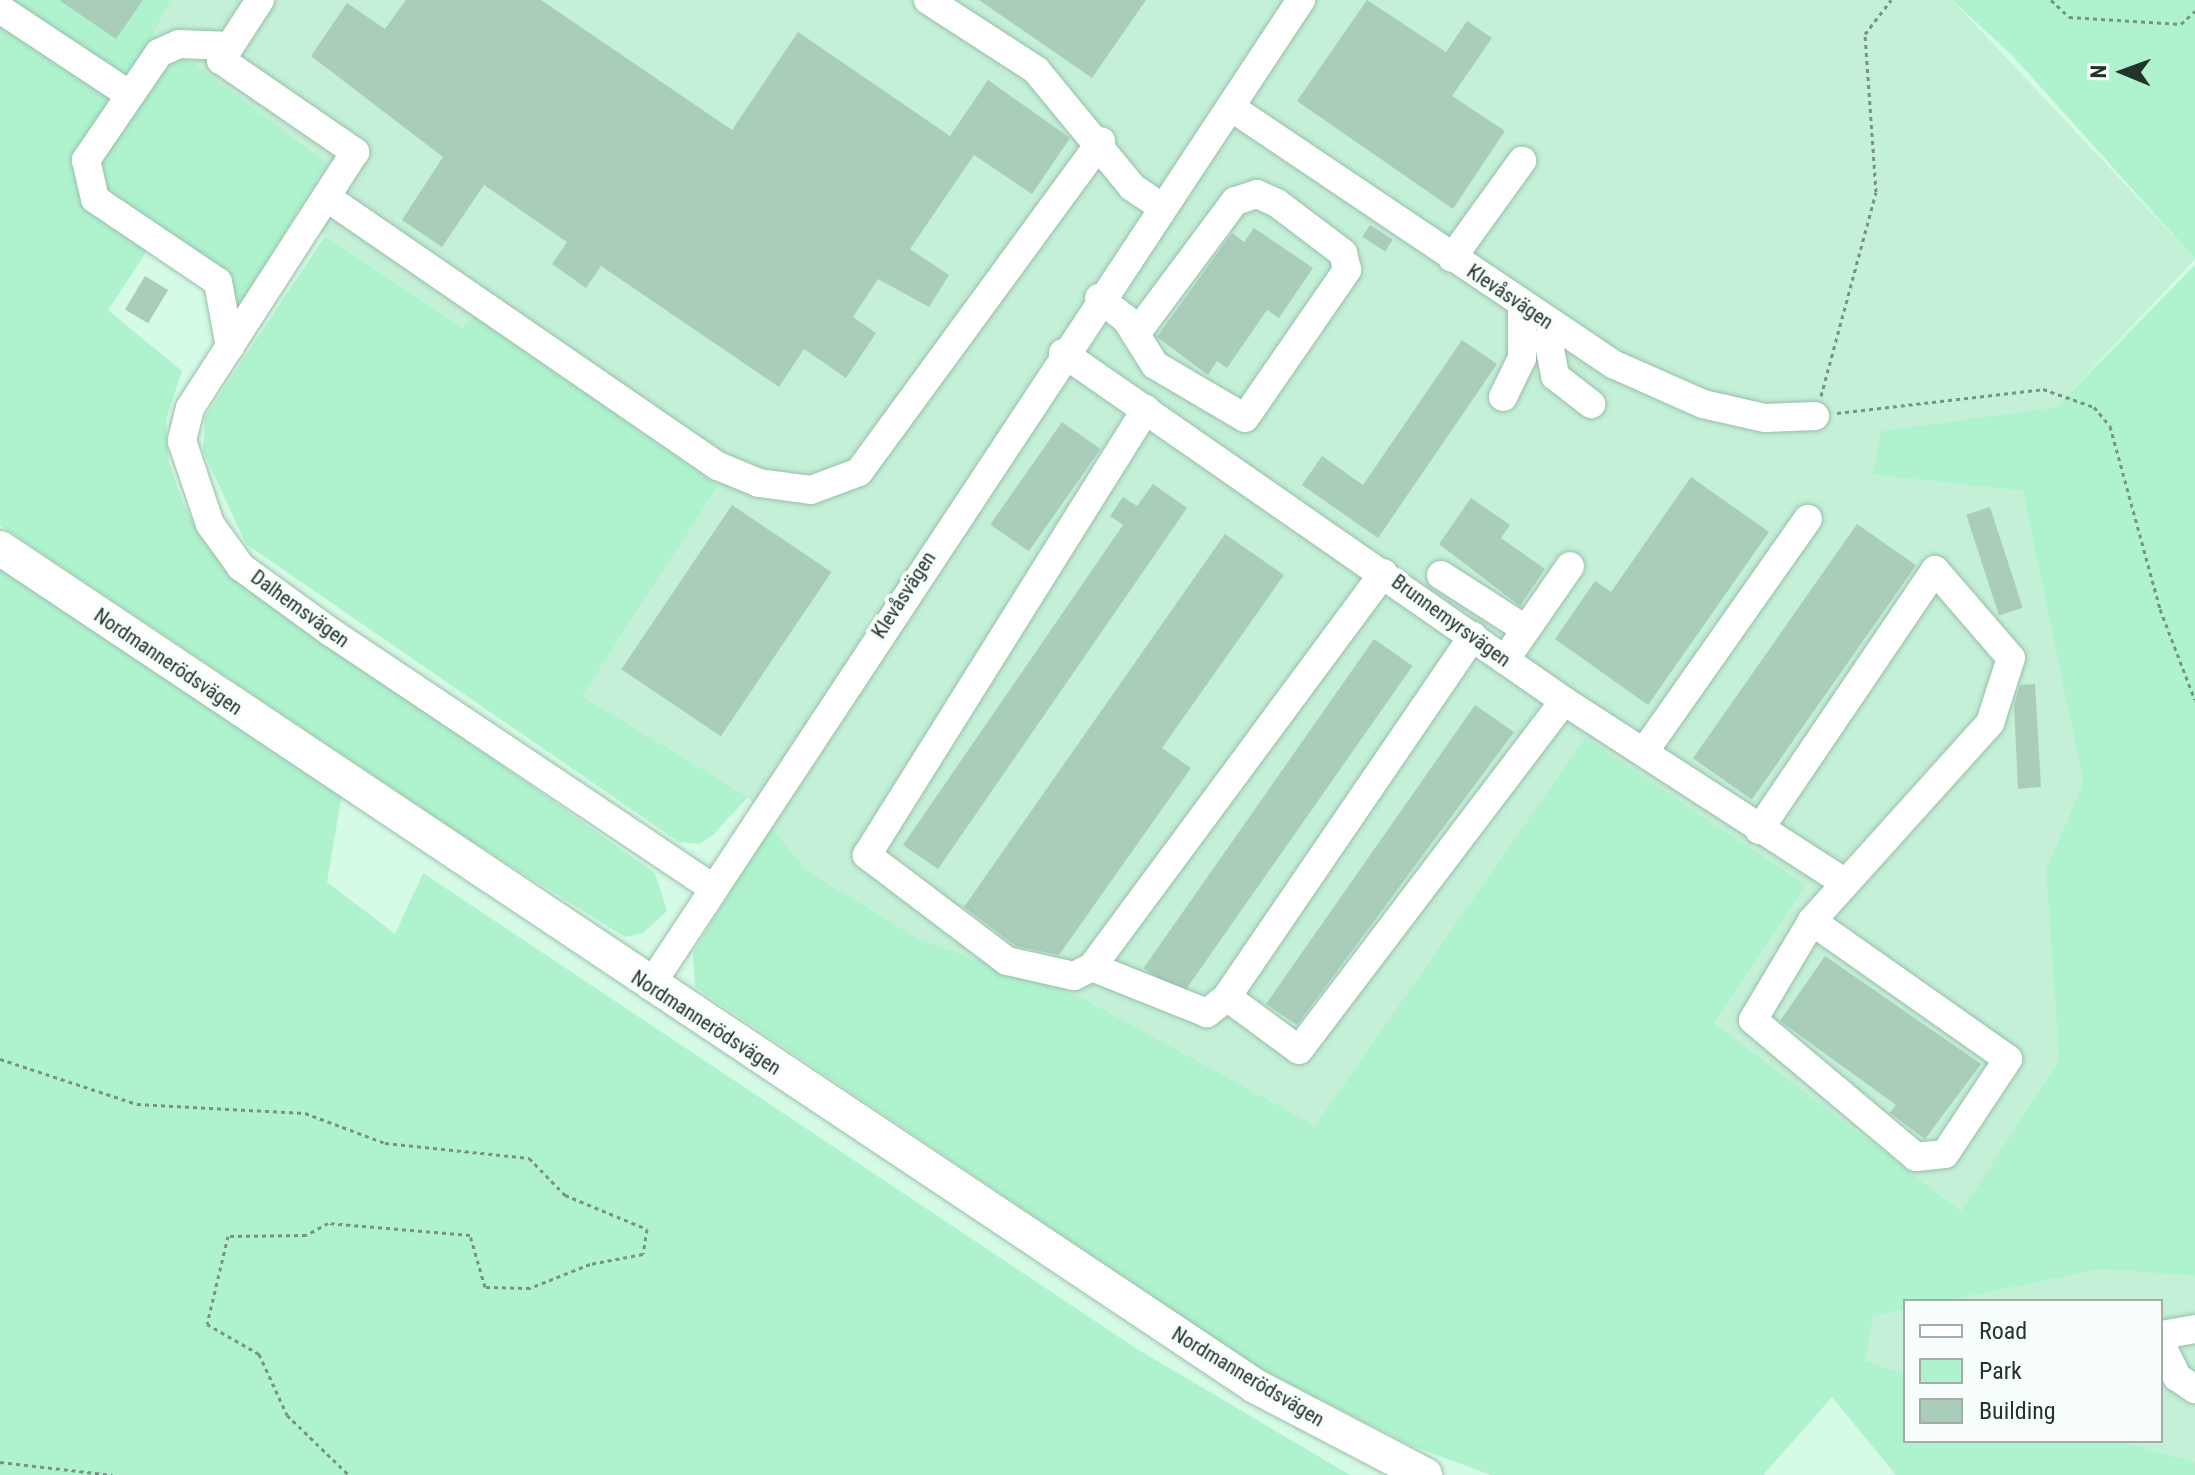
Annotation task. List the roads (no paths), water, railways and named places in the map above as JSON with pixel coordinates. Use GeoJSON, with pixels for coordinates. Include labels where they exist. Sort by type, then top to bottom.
{"type":"FeatureCollection","features":[{"type":"Feature","properties":{"kind":"main road","name":"Nordmannerödsvägen"},"geometry":{"type":"LineString","coordinates":[[0,548],[650,986],[1255,1386],[1425,1475]]}},
{"type":"Feature","properties":{"kind":"street"},"geometry":{"type":"LineString","coordinates":[[230,347],[218,282],[95,199],[86,182],[86,160],[146,65],[179,44],[230,46],[260,0]]}},
{"type":"Feature","properties":{"kind":"street"},"geometry":{"type":"LineString","coordinates":[[928,0],[1036,70],[1101,141],[1132,187],[1160,206]]}},
{"type":"Feature","properties":{"kind":"street","name":"Klevåsvägen"},"geometry":{"type":"LineString","coordinates":[[650,986],[1099,298],[1160,206],[1232,108],[1301,0]]}},
{"type":"Feature","properties":{"kind":"street"},"geometry":{"type":"LineString","coordinates":[[0,9],[127,93]]}},
{"type":"Feature","properties":{"kind":"street","name":"Dalhemsvägen"},"geometry":{"type":"LineString","coordinates":[[230,46],[221,60],[355,152],[329,199],[190,408],[182,441],[210,524],[241,567],[713,888]]}},
{"type":"Feature","properties":{"kind":"street","name":"Klevåsvägen"},"geometry":{"type":"LineString","coordinates":[[1232,108],[1554,327],[1703,404],[1765,418],[1815,416]]}},
{"type":"Feature","properties":{"kind":"street"},"geometry":{"type":"LineString","coordinates":[[329,199],[718,466],[759,483],[811,490],[859,472],[1101,141]]}},
{"type":"Feature","properties":{"kind":"street"},"geometry":{"type":"LineString","coordinates":[[1452,258],[1522,161]]}},
{"type":"Feature","properties":{"kind":"street"},"geometry":{"type":"LineString","coordinates":[[1099,298],[1136,334],[1155,365],[1245,418],[1347,270],[1343,253],[1277,203],[1257,194],[1235,201],[1136,334]]}},
{"type":"Feature","properties":{"kind":"street"},"geometry":{"type":"LineString","coordinates":[[1503,397],[1522,358],[1522,307]]}},
{"type":"Feature","properties":{"kind":"street"},"geometry":{"type":"LineString","coordinates":[[1554,327],[1548,339],[1555,376],[1591,404]]}},
{"type":"Feature","properties":{"kind":"street","name":"Brunnemyrsvägen"},"geometry":{"type":"LineString","coordinates":[[1063,353],[1384,573],[1564,701],[1759,830],[1844,882]]}},
{"type":"Feature","properties":{"kind":"street"},"geometry":{"type":"LineString","coordinates":[[1146,409],[867,855],[1007,961],[1074,976],[1092,967],[1384,573]]}},
{"type":"Feature","properties":{"kind":"street"},"geometry":{"type":"LineString","coordinates":[[1644,752],[1808,519]]}},
{"type":"Feature","properties":{"kind":"street"},"geometry":{"type":"LineString","coordinates":[[1505,660],[1570,566]]}},
{"type":"Feature","properties":{"kind":"street"},"geometry":{"type":"LineString","coordinates":[[1759,830],[1935,570],[2011,658],[1990,723],[1812,921],[1753,1020],[1916,1157],[1945,1154],[2008,1059],[1812,921]]}},
{"type":"Feature","properties":{"kind":"street"},"geometry":{"type":"LineString","coordinates":[[1441,575],[1525,629]]}},
{"type":"Feature","properties":{"kind":"street"},"geometry":{"type":"LineString","coordinates":[[1092,967],[1207,1013],[1227,997],[1473,636]]}},
{"type":"Feature","properties":{"kind":"street"},"geometry":{"type":"LineString","coordinates":[[1227,997],[1299,1050],[1564,701]]}},
{"type":"Feature","properties":{"kind":"street"},"geometry":{"type":"LineString","coordinates":[[2163,1335],[2195,1329]]}},
{"type":"Feature","properties":{"kind":"street"},"geometry":{"type":"LineString","coordinates":[[2163,1348],[2177,1377],[2195,1389]]}}]}
